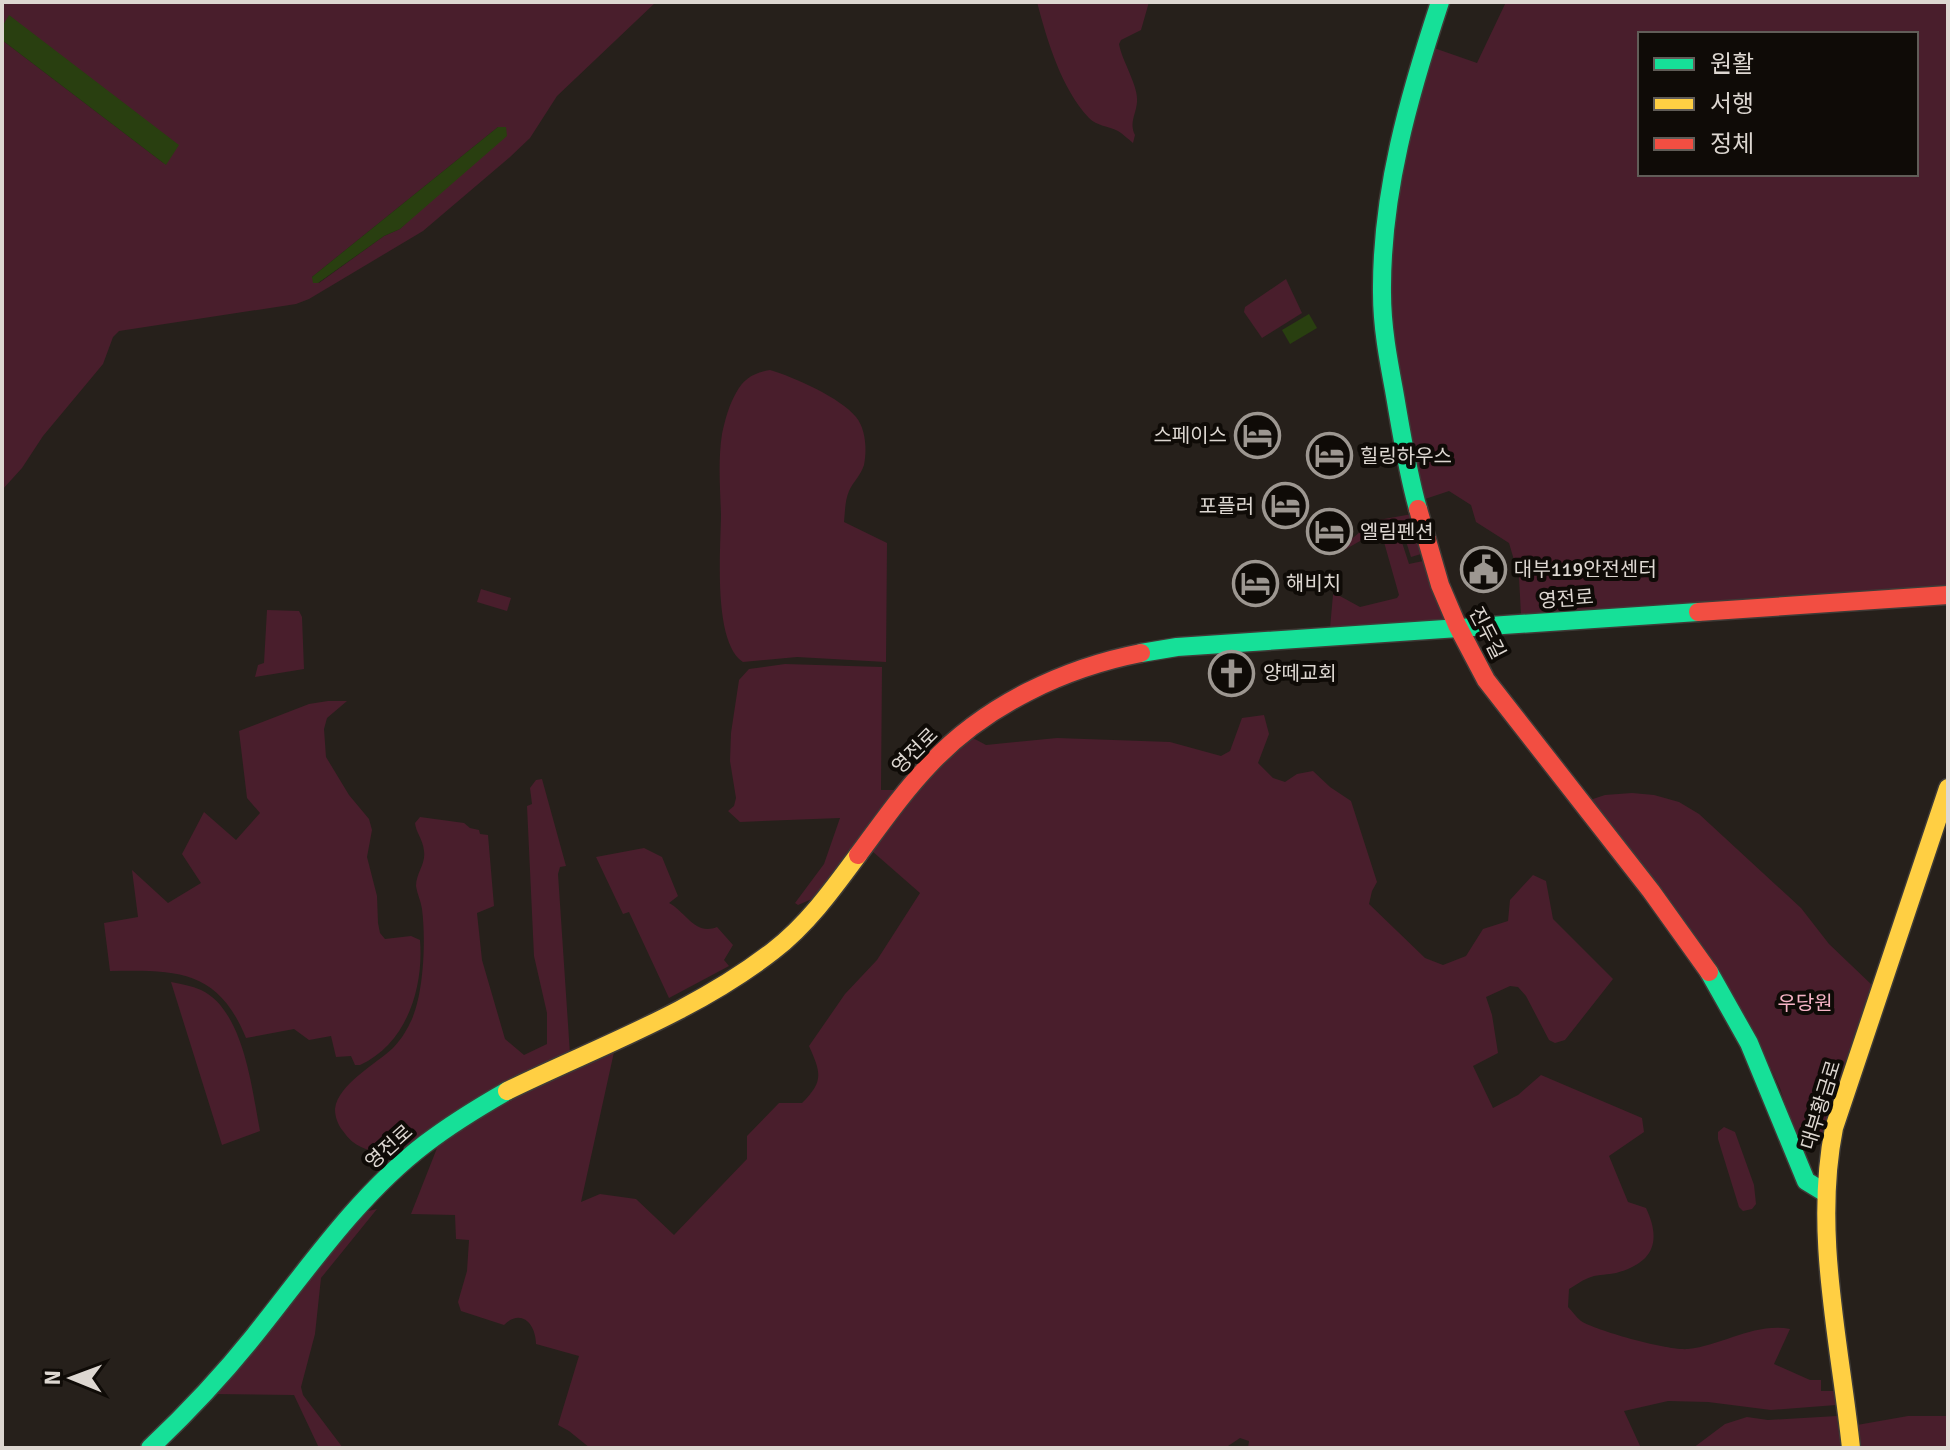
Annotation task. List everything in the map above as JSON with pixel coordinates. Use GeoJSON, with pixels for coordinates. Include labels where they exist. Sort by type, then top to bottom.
{"type":"FeatureCollection","features":[{"type":"Feature","properties":{"kind":"street","name":"진두길"},"geometry":{"type":"LineString","coordinates":[[1440,2],[1395,166],[1385,227],[1381,309],[1416,506],[1442,588],[1476,663],[1503,705],[1656,897],[1707,970],[1739,1022],[1759,1063],[1806,1181],[1824,1192]]}},
{"type":"Feature","properties":{"kind":"street","name":"영전로"},"geometry":{"type":"LineString","coordinates":[[150,1448],[185,1415],[376,1188],[423,1145],[486,1102],[682,1011],[753,967],[828,898],[923,770],[963,734],[1012,700],[1067,673],[1151,650],[1948,595]]}},
{"type":"Feature","properties":{"kind":"street","name":"대부황금로"},"geometry":{"type":"LineString","coordinates":[[1851,1448],[1828,1262],[1824,1192],[1828,1152],[1948,788]]}},
{"type":"Feature","properties":{"kind":"green space"},"geometry":{"type":"Polygon","coordinates":[[[2,2],[656,2],[557,96],[530,138],[423,231],[296,304],[119,331],[113,337],[103,364],[2,490],[2,40],[166,165],[10,16],[2,27],[2,2]],[[498,127],[312,277],[319,283],[384,236],[400,229],[506,127],[498,127]]]}},
{"type":"Feature","properties":{"kind":"green space"},"geometry":{"type":"Polygon","coordinates":[[[1037,2],[1149,2],[1141,30],[1119,44],[1137,96],[1133,143],[1118,131],[1092,121],[1070,93],[1056,63],[1037,2]]]}},
{"type":"Feature","properties":{"kind":"green space"},"geometry":{"type":"Polygon","coordinates":[[[1506,2],[1948,2],[1948,588],[1521,615],[1519,577],[1509,543],[1476,522],[1471,505],[1449,491],[1422,500],[1387,315],[1395,193],[1434,48],[1477,63],[1506,2]]]}},
{"type":"Feature","properties":{"kind":"green space"},"geometry":{"type":"Polygon","coordinates":[[[1286,279],[1302,313],[1262,338],[1244,312],[1245,307],[1286,279]]]}},
{"type":"Feature","properties":{"kind":"green space"},"geometry":{"type":"Polygon","coordinates":[[[770,370],[829,396],[849,410],[862,427],[864,465],[848,495],[844,522],[887,543],[886,662],[797,657],[743,662],[733,651],[726,635],[720,592],[722,434],[729,408],[742,384],[750,377],[770,370]]]}},
{"type":"Feature","properties":{"kind":"green space"},"geometry":{"type":"Polygon","coordinates":[[[1412,514],[1414,518],[1396,524],[1409,564],[1428,560],[1448,619],[1330,628],[1334,584],[1338,595],[1360,607],[1399,595],[1382,535],[1374,533],[1339,553],[1341,548],[1373,521],[1412,514]]]}},
{"type":"Feature","properties":{"kind":"green space"},"geometry":{"type":"Polygon","coordinates":[[[1413,529],[1421,554],[1411,557],[1403,532],[1413,529]]]}},
{"type":"Feature","properties":{"kind":"green space"},"geometry":{"type":"Polygon","coordinates":[[[481,589],[511,598],[507,611],[477,602],[481,589]]]}},
{"type":"Feature","properties":{"kind":"green space"},"geometry":{"type":"Polygon","coordinates":[[[267,610],[299,611],[302,617],[304,669],[255,677],[258,665],[264,663],[267,610]]]}},
{"type":"Feature","properties":{"kind":"green space"},"geometry":{"type":"Polygon","coordinates":[[[785,664],[882,667],[881,790],[897,790],[821,895],[798,905],[795,903],[824,864],[840,818],[740,822],[728,811],[734,806],[736,798],[730,761],[739,680],[749,669],[785,664]]]}},
{"type":"Feature","properties":{"kind":"green space"},"geometry":{"type":"Polygon","coordinates":[[[347,701],[327,718],[324,729],[326,757],[349,795],[369,819],[372,830],[367,857],[377,896],[380,933],[385,939],[411,936],[420,940],[419,977],[409,1013],[389,1044],[360,1065],[355,1065],[351,1056],[336,1057],[331,1036],[309,1040],[294,1029],[246,1038],[235,1015],[222,998],[192,978],[155,971],[110,971],[104,923],[138,917],[132,870],[168,903],[201,883],[182,854],[204,812],[236,840],[260,813],[247,798],[239,731],[309,704],[347,701]]]}},
{"type":"Feature","properties":{"kind":"green space"},"geometry":{"type":"Polygon","coordinates":[[[1264,715],[1269,734],[1258,763],[1273,778],[1285,782],[1297,774],[1313,771],[1351,801],[1377,882],[1369,904],[1425,958],[1443,965],[1466,956],[1483,929],[1508,921],[1510,900],[1533,875],[1546,881],[1553,919],[1613,979],[1565,1040],[1555,1043],[1549,1040],[1518,987],[1510,986],[1486,997],[1498,1053],[1473,1066],[1493,1108],[1518,1095],[1541,1075],[1642,1118],[1644,1132],[1609,1156],[1628,1202],[1646,1208],[1653,1231],[1651,1250],[1629,1269],[1591,1277],[1569,1289],[1568,1307],[1581,1321],[1602,1330],[1679,1349],[1701,1347],[1752,1331],[1790,1329],[1774,1364],[1810,1380],[1821,1380],[1821,1391],[1834,1391],[1836,1405],[1771,1410],[1708,1402],[1668,1401],[1624,1411],[1641,1448],[1248,1448],[1249,1441],[1240,1438],[1225,1448],[590,1448],[558,1425],[579,1356],[536,1344],[533,1330],[522,1318],[510,1320],[504,1325],[461,1311],[458,1302],[467,1271],[469,1240],[456,1239],[455,1215],[411,1214],[439,1143],[525,1090],[614,1052],[581,1202],[600,1194],[636,1199],[674,1235],[747,1159],[747,1136],[779,1103],[802,1103],[814,1089],[818,1070],[809,1046],[845,994],[877,960],[920,893],[872,851],[914,792],[971,737],[986,745],[1057,738],[1170,742],[1221,756],[1230,751],[1242,718],[1264,715]]]}},
{"type":"Feature","properties":{"kind":"green space"},"geometry":{"type":"Polygon","coordinates":[[[542,779],[566,866],[560,867],[558,874],[570,1054],[408,1148],[381,1152],[364,1148],[349,1139],[341,1129],[335,1109],[350,1083],[398,1043],[415,1012],[424,951],[422,909],[416,886],[424,856],[415,823],[420,817],[464,823],[479,830],[480,834],[488,835],[494,906],[477,913],[482,960],[505,1039],[524,1055],[547,1044],[547,1013],[534,956],[527,806],[532,804],[530,788],[536,780],[542,779]]]}},
{"type":"Feature","properties":{"kind":"green space","name":"우당원"},"geometry":{"type":"Polygon","coordinates":[[[1632,793],[1679,802],[1699,814],[1801,908],[1829,944],[1873,986],[1822,1136],[1798,1144],[1780,1088],[1747,1018],[1587,801],[1605,795],[1632,793]]]}},
{"type":"Feature","properties":{"kind":"green space"},"geometry":{"type":"Polygon","coordinates":[[[644,848],[662,857],[678,896],[669,903],[697,926],[717,927],[733,945],[724,960],[729,966],[669,998],[629,912],[623,914],[596,857],[644,848]]]}},
{"type":"Feature","properties":{"kind":"green space"},"geometry":{"type":"Polygon","coordinates":[[[171,982],[201,990],[216,1000],[227,1015],[244,1053],[260,1131],[222,1145],[171,982]]]}},
{"type":"Feature","properties":{"kind":"green space"},"geometry":{"type":"Polygon","coordinates":[[[1724,1127],[1735,1132],[1754,1185],[1756,1204],[1752,1209],[1743,1211],[1739,1207],[1718,1139],[1718,1132],[1724,1127]]]}},
{"type":"Feature","properties":{"kind":"green space"},"geometry":{"type":"Polygon","coordinates":[[[377,1209],[321,1278],[315,1334],[301,1387],[303,1395],[343,1448],[319,1448],[294,1395],[213,1394],[364,1212],[377,1209]]]}},
{"type":"Feature","properties":{"kind":"green space"},"geometry":{"type":"Polygon","coordinates":[[[1837,1416],[1841,1448],[1693,1448],[1725,1424],[1747,1417],[1768,1420],[1837,1416]]]}},
{"type":"Feature","properties":{"kind":"green space"},"geometry":{"type":"Polygon","coordinates":[[[1908,1416],[1948,1416],[1948,1448],[1860,1448],[1857,1425],[1908,1416]]]}},
{"type":"Feature","properties":{"kind":"shaded area"},"geometry":{"type":"Polygon","coordinates":[[[9,15],[179,145],[166,165],[2,40],[2,27],[9,15]]]}},
{"type":"Feature","properties":{"kind":"shaded area"},"geometry":{"type":"Polygon","coordinates":[[[498,127],[506,127],[507,136],[400,229],[384,236],[318,283],[313,283],[312,277],[498,127]]]}},
{"type":"Feature","properties":{"kind":"shaded area"},"geometry":{"type":"Polygon","coordinates":[[[1309,314],[1317,328],[1290,344],[1282,330],[1309,314]]]}},
{"type":"Feature","properties":{"kind":"traffic: fast"},"geometry":{"type":"LineString","coordinates":[[1418,509],[1404,450],[1386,342],[1382,305],[1383,256],[1399,145],[1440,2]]}},
{"type":"Feature","properties":{"kind":"traffic: fast"},"geometry":{"type":"LineString","coordinates":[[1141,653],[1177,647],[1698,612]]}},
{"type":"Feature","properties":{"kind":"traffic: fast"},"geometry":{"type":"LineString","coordinates":[[1709,972],[1749,1043],[1806,1181],[1824,1192]]}},
{"type":"Feature","properties":{"kind":"traffic: fast"},"geometry":{"type":"LineString","coordinates":[[150,1448],[229,1365],[377,1187],[400,1164],[435,1137],[507,1091]]}},
{"type":"Feature","properties":{"kind":"traffic: slow"},"geometry":{"type":"LineString","coordinates":[[1851,1448],[1830,1288],[1826,1208],[1828,1168],[1834,1128],[1948,788]]}},
{"type":"Feature","properties":{"kind":"traffic: slow"},"geometry":{"type":"LineString","coordinates":[[507,1091],[644,1028],[742,973],[797,930],[858,855]]}},
{"type":"Feature","properties":{"kind":"traffic: jam"},"geometry":{"type":"LineString","coordinates":[[1418,509],[1440,585],[1486,680],[1651,891],[1709,972]]}},
{"type":"Feature","properties":{"kind":"traffic: jam"},"geometry":{"type":"LineString","coordinates":[[1698,612],[1948,595]]}},
{"type":"Feature","properties":{"kind":"traffic: jam"},"geometry":{"type":"LineString","coordinates":[[858,855],[921,774],[976,723],[1055,679],[1083,668],[1141,653]]}},
{"type":"Feature","properties":{"kind":"place","name":"스페이스"},"geometry":{"type":"Point","coordinates":[1258,435]}},
{"type":"Feature","properties":{"kind":"place","name":"힐링하우스"},"geometry":{"type":"Point","coordinates":[1329,456]}},
{"type":"Feature","properties":{"kind":"place","name":"포플러"},"geometry":{"type":"Point","coordinates":[1285,506]}},
{"type":"Feature","properties":{"kind":"place","name":"엘림펜션"},"geometry":{"type":"Point","coordinates":[1329,532]}},
{"type":"Feature","properties":{"kind":"place","name":"대부119안전센터"},"geometry":{"type":"Point","coordinates":[1483,569]}},
{"type":"Feature","properties":{"kind":"place","name":"해비치"},"geometry":{"type":"Point","coordinates":[1255,583]}},
{"type":"Feature","properties":{"kind":"place","name":"양떼교회"},"geometry":{"type":"Point","coordinates":[1232,673]}}]}
